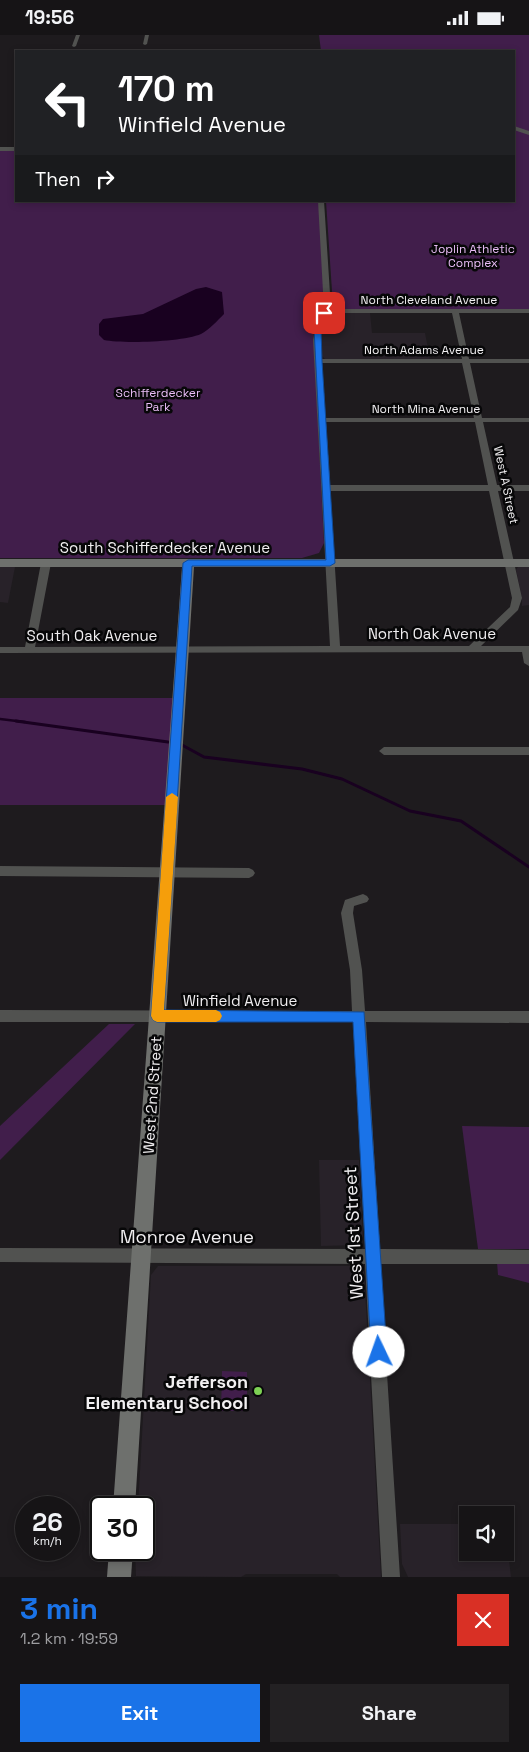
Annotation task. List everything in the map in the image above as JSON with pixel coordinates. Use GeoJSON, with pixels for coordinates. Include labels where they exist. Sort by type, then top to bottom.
{"type":"FeatureCollection","features":[{"type":"Feature","properties":{"kind":"street"},"geometry":{"type":"LineString","coordinates":[[74,46],[78,35]]}},
{"type":"Feature","properties":{"kind":"street"},"geometry":{"type":"LineString","coordinates":[[145,44],[147,35]]}},
{"type":"Feature","properties":{"kind":"street"},"geometry":{"type":"LineString","coordinates":[[515,128],[529,133]]}},
{"type":"Feature","properties":{"kind":"street"},"geometry":{"type":"LineString","coordinates":[[0,149],[15,149]]}},
{"type":"Feature","properties":{"kind":"street"},"geometry":{"type":"LineString","coordinates":[[321,202],[328,311],[321,316],[318,322],[318,361],[323,420],[335,649]]}},
{"type":"Feature","properties":{"kind":"street","name":"North Cleveland Avenue"},"geometry":{"type":"LineString","coordinates":[[328,311],[529,311]]}},
{"type":"Feature","properties":{"kind":"street","name":"West A Street"},"geometry":{"type":"LineString","coordinates":[[455,311],[517,598],[515,608],[473,648]]}},
{"type":"Feature","properties":{"kind":"street","name":"North Adams Avenue"},"geometry":{"type":"LineString","coordinates":[[318,361],[529,361]]}},
{"type":"Feature","properties":{"kind":"street","name":"North Mina Avenue"},"geometry":{"type":"LineString","coordinates":[[323,420],[529,420]]}},
{"type":"Feature","properties":{"kind":"street"},"geometry":{"type":"LineString","coordinates":[[327,488],[529,488]]}},
{"type":"Feature","properties":{"kind":"street","name":"South Schifferdecker Avenue"},"geometry":{"type":"LineString","coordinates":[[0,563],[529,563]]}},
{"type":"Feature","properties":{"kind":"street"},"geometry":{"type":"LineString","coordinates":[[29,650],[46,563]]}},
{"type":"Feature","properties":{"kind":"street","name":"West 2nd Street"},"geometry":{"type":"LineString","coordinates":[[125,1496],[188,563]]}},
{"type":"Feature","properties":{"kind":"street","name":"South Oak Avenue"},"geometry":{"type":"LineString","coordinates":[[0,649],[335,649]]}},
{"type":"Feature","properties":{"kind":"street","name":"North Oak Avenue"},"geometry":{"type":"LineString","coordinates":[[335,649],[527,649]]}},
{"type":"Feature","properties":{"kind":"street"},"geometry":{"type":"LineString","coordinates":[[527,649],[529,663]]}},
{"type":"Feature","properties":{"kind":"street"},"geometry":{"type":"LineString","coordinates":[[384,751],[529,751]]}},
{"type":"Feature","properties":{"kind":"street"},"geometry":{"type":"LineString","coordinates":[[0,871],[249,873]]}},
{"type":"Feature","properties":{"kind":"street","name":"West 1st Street"},"geometry":{"type":"LineString","coordinates":[[364,899],[353,901],[347,907],[356,970],[374,1255],[391,1577]]}},
{"type":"Feature","properties":{"kind":"street","name":"Winfield Avenue"},"geometry":{"type":"LineString","coordinates":[[0,1016],[529,1017]]}},
{"type":"Feature","properties":{"kind":"street","name":"Monroe Avenue"},"geometry":{"type":"LineString","coordinates":[[0,1255],[529,1257]]}},
{"type":"Feature","properties":{"kind":"street"},"geometry":{"type":"LineString","coordinates":[[119,1577],[120,1561]]}},
{"type":"Feature","properties":{"kind":"shaded area"},"geometry":{"type":"Polygon","coordinates":[[[206,287],[222,292],[224,314],[201,334],[181,339],[138,342],[104,340],[99,335],[99,324],[103,319],[143,314],[196,289],[206,287]]]}},
{"type":"Feature","properties":{"kind":"shaded area"},"geometry":{"type":"Polygon","coordinates":[[[336,313],[370,313],[372,333],[425,333],[430,359],[325,359],[322,356],[322,325],[326,316],[336,313]]]}},
{"type":"Feature","properties":{"kind":"shaded area"},"geometry":{"type":"Polygon","coordinates":[[[529,566],[529,605],[522,606],[516,570],[518,567],[529,566]]]}},
{"type":"Feature","properties":{"kind":"shaded area"},"geometry":{"type":"Polygon","coordinates":[[[0,567],[15,567],[8,603],[0,602],[0,567]]]}},
{"type":"Feature","properties":{"kind":"shaded area"},"geometry":{"type":"Polygon","coordinates":[[[319,1160],[359,1160],[363,1237],[359,1245],[321,1246],[319,1160]]]}},
{"type":"Feature","properties":{"kind":"shaded area","name":"Jefferson Elementary School"},"geometry":{"type":"Polygon","coordinates":[[[158,1266],[358,1266],[364,1271],[381,1577],[340,1577],[337,1574],[246,1574],[241,1577],[136,1576],[135,1561],[155,1561],[155,1496],[139,1496],[151,1275],[158,1266]]]}},
{"type":"Feature","properties":{"kind":"shaded area"},"geometry":{"type":"Polygon","coordinates":[[[400,1524],[459,1524],[459,1561],[509,1561],[511,1577],[408,1577],[402,1564],[400,1524]]]}},
{"type":"Feature","properties":{"kind":"green space","name":"Joplin Athletic Complex"},"geometry":{"type":"Polygon","coordinates":[[[319,35],[529,35],[529,309],[339,309],[333,306],[326,202],[515,202],[515,50],[321,50],[319,35]]]}},
{"type":"Feature","properties":{"kind":"green space","name":"Schifferdecker Park"},"geometry":{"type":"Polygon","coordinates":[[[0,150],[15,150],[15,202],[319,202],[324,297],[313,327],[324,543],[319,553],[302,558],[0,558],[0,150]]]}},
{"type":"Feature","properties":{"kind":"green space"},"geometry":{"type":"Polygon","coordinates":[[[0,698],[173,698],[166,805],[0,805],[0,698]]]}},
{"type":"Feature","properties":{"kind":"green space"},"geometry":{"type":"Polygon","coordinates":[[[109,1024],[135,1024],[0,1160],[0,1126],[109,1024]]]}},
{"type":"Feature","properties":{"kind":"green space"},"geometry":{"type":"Polygon","coordinates":[[[462,1126],[529,1127],[529,1249],[478,1249],[462,1126]]]}},
{"type":"Feature","properties":{"kind":"green space"},"geometry":{"type":"Polygon","coordinates":[[[497,1262],[529,1263],[529,1283],[498,1275],[497,1262]]]}},
{"type":"Feature","properties":{"kind":"green space"},"geometry":{"type":"Polygon","coordinates":[[[222,1371],[247,1372],[247,1411],[221,1411],[222,1371]]]}},
{"type":"Feature","properties":{"kind":"waterway"},"geometry":{"type":"LineString","coordinates":[[0,719],[25,722]]}},
{"type":"Feature","properties":{"kind":"waterway"},"geometry":{"type":"LineString","coordinates":[[16,721],[168,742]]}},
{"type":"Feature","properties":{"kind":"waterway"},"geometry":{"type":"LineString","coordinates":[[182,745],[204,757],[302,769],[342,779],[410,811],[461,821],[529,867]]}},
{"type":"Feature","properties":{"kind":"slow traffic"},"geometry":{"type":"LineString","coordinates":[[172,797],[157,1016],[216,1016]]}},
{"type":"Feature","properties":{"kind":"place","name":"Jefferson Elementary School"},"geometry":{"type":"Point","coordinates":[258,1391]}},
{"type":"Feature","properties":{"kind":"route"},"geometry":{"type":"LineString","coordinates":[[324,313],[318,322],[318,361],[324,435],[330,563],[188,563],[157,1016],[359,1016],[379,1352]]}}]}
